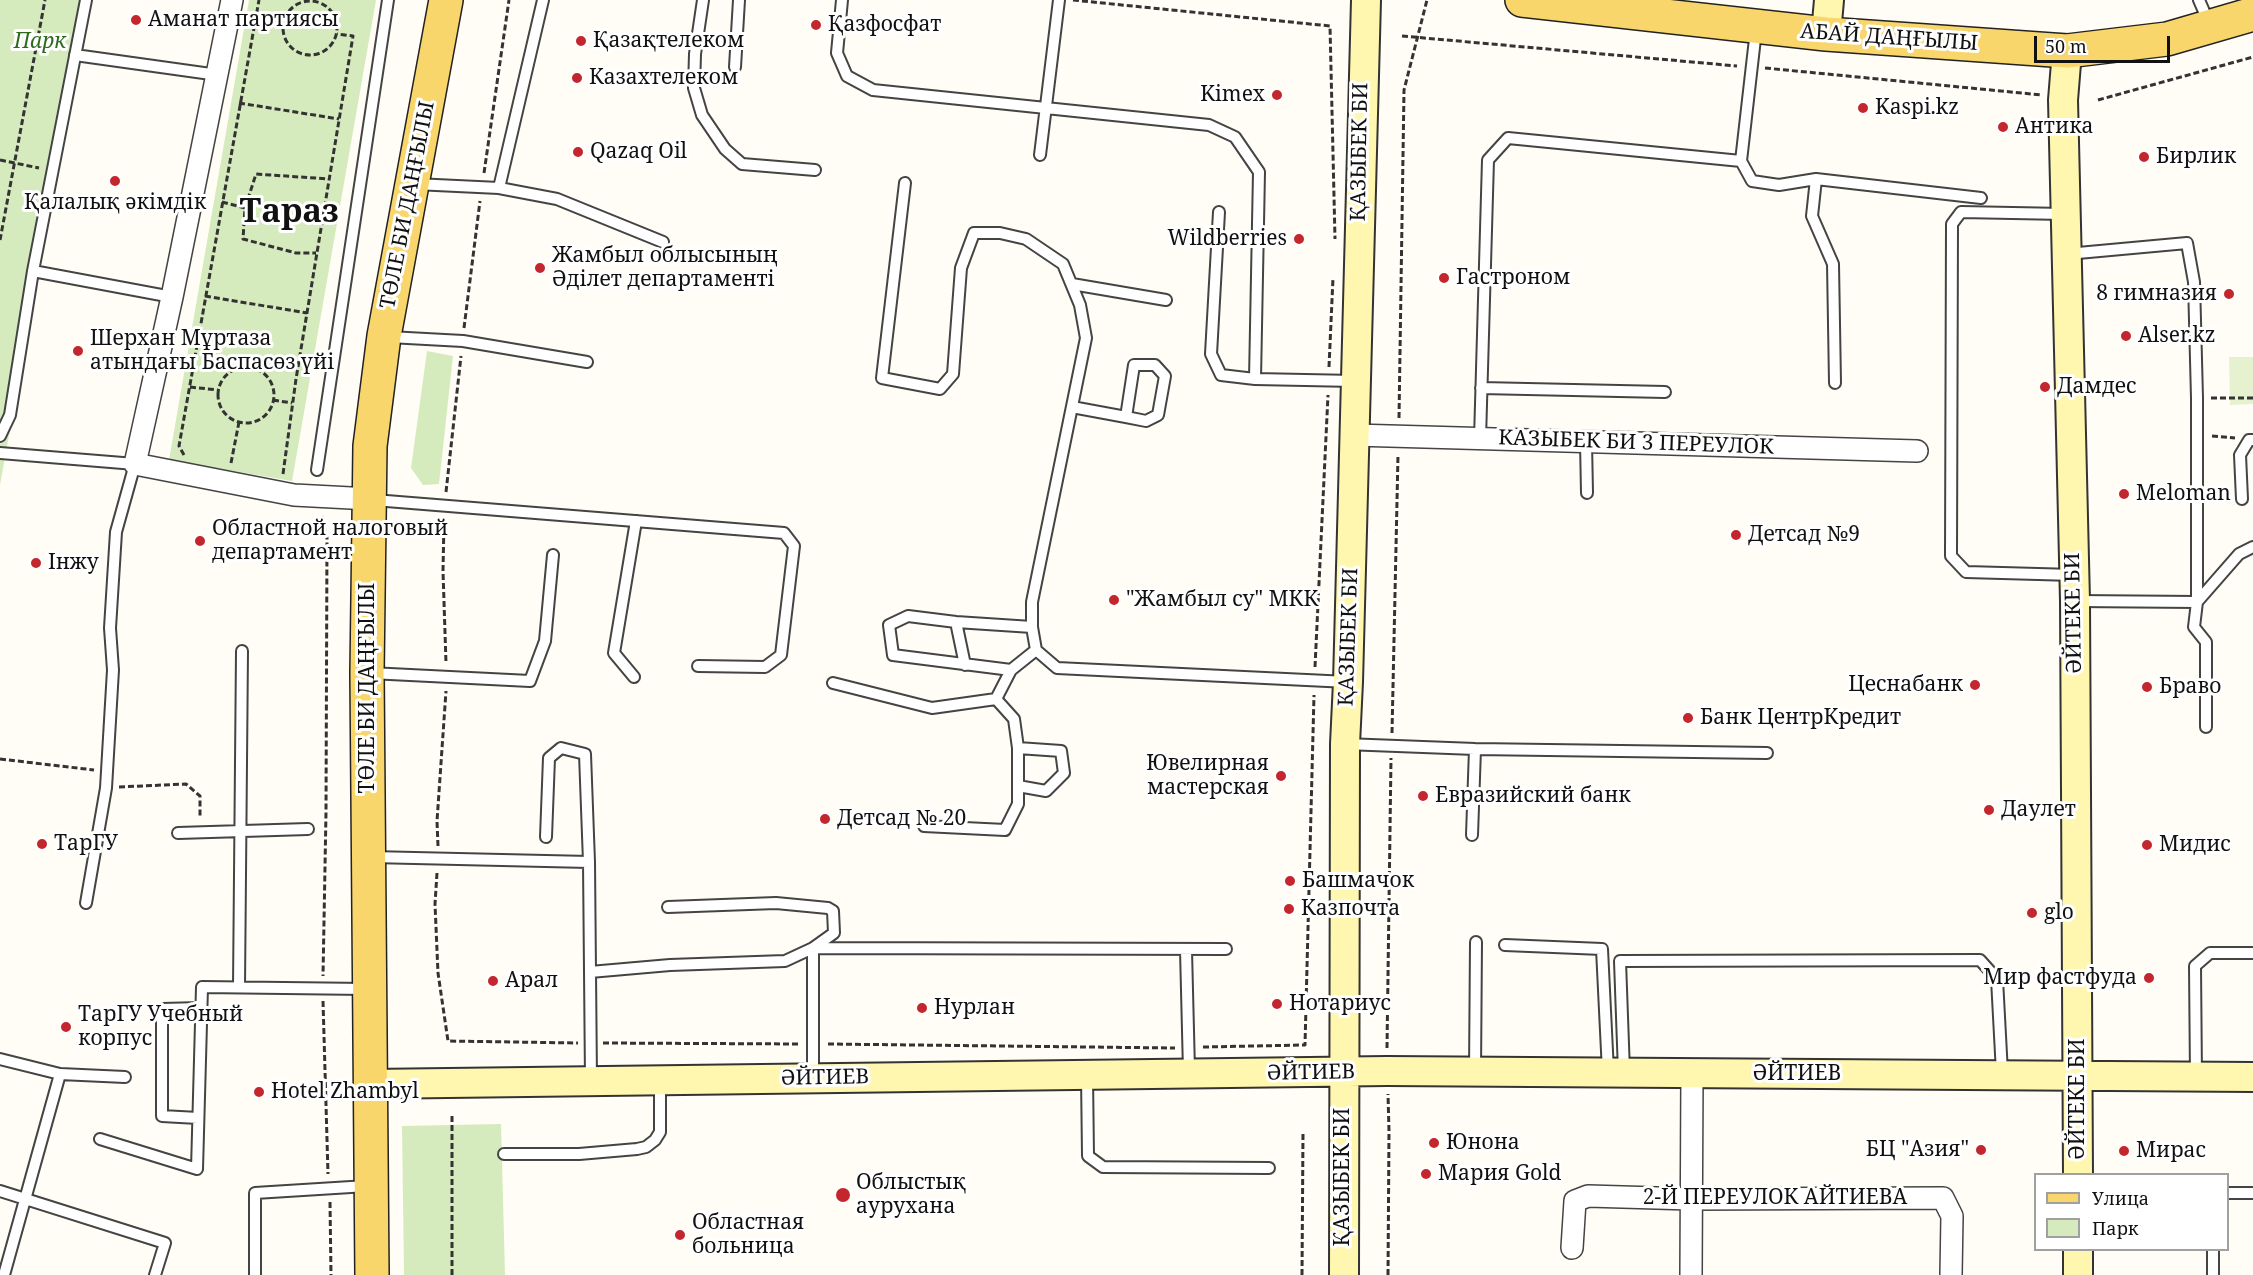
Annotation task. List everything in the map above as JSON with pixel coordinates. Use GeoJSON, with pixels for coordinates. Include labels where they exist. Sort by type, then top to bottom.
{"type":"FeatureCollection","features":[{"type":"Feature","properties":{"kind":"main road","name":"ТӨЛЕ БИ ДАҢҒЫЛЫ"},"geometry":{"type":"LineString","coordinates":[[372,1275],[366,673],[370,446],[384,336],[446,0]]}},
{"type":"Feature","properties":{"kind":"main road","name":"АБАЙ ДАҢҒЫЛЫ"},"geometry":{"type":"LineString","coordinates":[[1522,0],[1826,34],[2067,51],[2167,39],[2205,13],[2253,14]]}},
{"type":"Feature","properties":{"kind":"street"},"geometry":{"type":"LineString","coordinates":[[232,0],[172,297],[135,464],[294,495],[370,499]]}},
{"type":"Feature","properties":{"kind":"street","name":"ҚАЗЫБЕК БИ"},"geometry":{"type":"LineString","coordinates":[[1344,1275],[1345,744],[1354,435],[1337,382],[1366,0]]}},
{"type":"Feature","properties":{"kind":"street"},"geometry":{"type":"LineString","coordinates":[[1826,34],[1830,0]]}},
{"type":"Feature","properties":{"kind":"street","name":"ӘЙТЕКЕ БИ"},"geometry":{"type":"LineString","coordinates":[[2067,51],[2063,100],[2074,588],[2078,1173]]}},
{"type":"Feature","properties":{"kind":"street","name":"КАЗЫБЕК БИ 3 ПЕРЕУЛОК"},"geometry":{"type":"LineString","coordinates":[[1354,435],[1917,451]]}},
{"type":"Feature","properties":{"kind":"street","name":"ӘЙТИЕВ"},"geometry":{"type":"LineString","coordinates":[[370,1084],[1386,1071],[2253,1077]]}},
{"type":"Feature","properties":{"kind":"street"},"geometry":{"type":"LineString","coordinates":[[1690,1275],[1692,1073]]}},
{"type":"Feature","properties":{"kind":"street","name":"2-Й ПЕРЕУЛОК АЙТИЕВА"},"geometry":{"type":"LineString","coordinates":[[1572,1248],[1575,1201],[1588,1196],[1691,1199],[1943,1198],[1952,1216],[1951,1275]]}},
{"type":"Feature","properties":{"kind":"street"},"geometry":{"type":"LineString","coordinates":[[2078,1251],[2078,1275]]}},
{"type":"Feature","properties":{"kind":"lane"},"geometry":{"type":"LineString","coordinates":[[0,436],[10,415],[33,271],[86,0]]}},
{"type":"Feature","properties":{"kind":"lane"},"geometry":{"type":"LineString","coordinates":[[317,470],[388,0]]}},
{"type":"Feature","properties":{"kind":"lane"},"geometry":{"type":"LineString","coordinates":[[499,188],[543,0]]}},
{"type":"Feature","properties":{"kind":"lane"},"geometry":{"type":"LineString","coordinates":[[703,0],[695,54],[694,88],[702,115],[725,149],[742,164],[815,170]]}},
{"type":"Feature","properties":{"kind":"lane"},"geometry":{"type":"LineString","coordinates":[[735,67],[739,0]]}},
{"type":"Feature","properties":{"kind":"lane"},"geometry":{"type":"LineString","coordinates":[[842,0],[837,53],[847,76],[873,90],[1209,125],[1235,137],[1259,172],[1255,380]]}},
{"type":"Feature","properties":{"kind":"lane"},"geometry":{"type":"LineString","coordinates":[[1040,155],[1059,0]]}},
{"type":"Feature","properties":{"kind":"lane"},"geometry":{"type":"LineString","coordinates":[[1756,27],[1741,161],[1752,181],[1779,184],[1816,179],[1981,198]]}},
{"type":"Feature","properties":{"kind":"lane"},"geometry":{"type":"LineString","coordinates":[[75,55],[218,75]]}},
{"type":"Feature","properties":{"kind":"lane"},"geometry":{"type":"LineString","coordinates":[[1480,439],[1488,160],[1508,138],[1741,161]]}},
{"type":"Feature","properties":{"kind":"lane"},"geometry":{"type":"LineString","coordinates":[[1816,179],[1812,216],[1833,264],[1835,383]]}},
{"type":"Feature","properties":{"kind":"lane"},"geometry":{"type":"LineString","coordinates":[[412,183],[499,188],[557,199],[663,242]]}},
{"type":"Feature","properties":{"kind":"lane"},"geometry":{"type":"LineString","coordinates":[[904,183],[882,378],[940,389],[953,374],[961,268],[974,232],[1000,232],[1026,239],[1063,264],[1080,305],[1086,338],[1032,602],[1032,627],[1036,650],[1057,668],[1348,682]]}},
{"type":"Feature","properties":{"kind":"lane"},"geometry":{"type":"LineString","coordinates":[[1219,212],[1211,354],[1221,375],[1255,380],[1337,382]]}},
{"type":"Feature","properties":{"kind":"lane"},"geometry":{"type":"LineString","coordinates":[[2066,214],[1961,212],[1952,224],[1952,556],[1966,572],[2074,588],[2197,602]]}},
{"type":"Feature","properties":{"kind":"lane"},"geometry":{"type":"LineString","coordinates":[[2067,254],[2187,243],[2194,282],[2197,398],[2197,602],[2194,627],[2206,642],[2206,727]]}},
{"type":"Feature","properties":{"kind":"lane"},"geometry":{"type":"LineString","coordinates":[[33,271],[172,297]]}},
{"type":"Feature","properties":{"kind":"lane"},"geometry":{"type":"LineString","coordinates":[[1072,285],[1166,300]]}},
{"type":"Feature","properties":{"kind":"lane"},"geometry":{"type":"LineString","coordinates":[[384,336],[463,341],[588,362]]}},
{"type":"Feature","properties":{"kind":"lane"},"geometry":{"type":"LineString","coordinates":[[1072,407],[1126,417],[1146,420],[1158,415],[1165,376],[1155,364],[1134,365],[1126,417]]}},
{"type":"Feature","properties":{"kind":"lane"},"geometry":{"type":"LineString","coordinates":[[1481,388],[1665,392]]}},
{"type":"Feature","properties":{"kind":"lane"},"geometry":{"type":"LineString","coordinates":[[2242,499],[2240,455],[2251,440]]}},
{"type":"Feature","properties":{"kind":"lane"},"geometry":{"type":"LineString","coordinates":[[1586,442],[1587,493]]}},
{"type":"Feature","properties":{"kind":"lane"},"geometry":{"type":"LineString","coordinates":[[0,453],[135,464],[116,532],[110,628],[114,670],[105,788],[86,903]]}},
{"type":"Feature","properties":{"kind":"lane"},"geometry":{"type":"LineString","coordinates":[[370,499],[784,533],[794,546],[780,655],[765,667],[698,666]]}},
{"type":"Feature","properties":{"kind":"lane"},"geometry":{"type":"LineString","coordinates":[[634,677],[614,653],[636,521]]}},
{"type":"Feature","properties":{"kind":"lane"},"geometry":{"type":"LineString","coordinates":[[2197,602],[2239,554],[2253,547]]}},
{"type":"Feature","properties":{"kind":"lane"},"geometry":{"type":"LineString","coordinates":[[366,673],[530,681],[545,641],[553,555]]}},
{"type":"Feature","properties":{"kind":"lane"},"geometry":{"type":"LineString","coordinates":[[1011,670],[893,655],[889,625],[908,616],[1032,627]]}},
{"type":"Feature","properties":{"kind":"lane"},"geometry":{"type":"LineString","coordinates":[[956,622],[965,665]]}},
{"type":"Feature","properties":{"kind":"lane"},"geometry":{"type":"LineString","coordinates":[[996,699],[1011,670],[1036,650]]}},
{"type":"Feature","properties":{"kind":"lane"},"geometry":{"type":"LineString","coordinates":[[239,987],[242,651]]}},
{"type":"Feature","properties":{"kind":"lane"},"geometry":{"type":"LineString","coordinates":[[833,682],[932,708],[996,699]]}},
{"type":"Feature","properties":{"kind":"lane"},"geometry":{"type":"LineString","coordinates":[[924,826],[1005,830],[1018,804],[1018,748],[1014,719],[996,699]]}},
{"type":"Feature","properties":{"kind":"lane"},"geometry":{"type":"LineString","coordinates":[[1345,744],[1475,749],[1767,753]]}},
{"type":"Feature","properties":{"kind":"lane"},"geometry":{"type":"LineString","coordinates":[[546,837],[549,758],[561,748],[585,754],[589,862],[591,1080]]}},
{"type":"Feature","properties":{"kind":"lane"},"geometry":{"type":"LineString","coordinates":[[1018,748],[1062,751],[1064,773],[1046,791],[1018,786]]}},
{"type":"Feature","properties":{"kind":"lane"},"geometry":{"type":"LineString","coordinates":[[1472,835],[1475,749]]}},
{"type":"Feature","properties":{"kind":"lane"},"geometry":{"type":"LineString","coordinates":[[178,833],[308,830]]}},
{"type":"Feature","properties":{"kind":"lane"},"geometry":{"type":"LineString","coordinates":[[368,857],[589,862]]}},
{"type":"Feature","properties":{"kind":"lane"},"geometry":{"type":"LineString","coordinates":[[590,972],[670,965],[786,961],[813,948],[834,933],[833,911],[828,908],[776,903],[668,907]]}},
{"type":"Feature","properties":{"kind":"lane"},"geometry":{"type":"LineString","coordinates":[[1475,1072],[1476,942]]}},
{"type":"Feature","properties":{"kind":"lane"},"geometry":{"type":"LineString","coordinates":[[1505,945],[1602,949],[1616,1072]]}},
{"type":"Feature","properties":{"kind":"lane"},"geometry":{"type":"LineString","coordinates":[[813,948],[1226,949]]}},
{"type":"Feature","properties":{"kind":"lane"},"geometry":{"type":"LineString","coordinates":[[813,948],[813,1078]]}},
{"type":"Feature","properties":{"kind":"lane"},"geometry":{"type":"LineString","coordinates":[[1186,950],[1190,1074]]}},
{"type":"Feature","properties":{"kind":"lane"},"geometry":{"type":"LineString","coordinates":[[2196,1077],[2195,966],[2210,953],[2253,953]]}},
{"type":"Feature","properties":{"kind":"lane"},"geometry":{"type":"LineString","coordinates":[[1616,1072],[1620,961],[1980,960],[1997,979],[2002,1075]]}},
{"type":"Feature","properties":{"kind":"lane"},"geometry":{"type":"LineString","coordinates":[[100,1140],[197,1168],[202,987],[369,989]]}},
{"type":"Feature","properties":{"kind":"lane"},"geometry":{"type":"LineString","coordinates":[[198,1118],[162,1116],[162,1009],[201,1008]]}},
{"type":"Feature","properties":{"kind":"lane"},"geometry":{"type":"LineString","coordinates":[[0,1059],[60,1074],[125,1077]]}},
{"type":"Feature","properties":{"kind":"lane"},"geometry":{"type":"LineString","coordinates":[[4,1275],[60,1074]]}},
{"type":"Feature","properties":{"kind":"lane"},"geometry":{"type":"LineString","coordinates":[[1087,1075],[1088,1156],[1103,1167],[1269,1168]]}},
{"type":"Feature","properties":{"kind":"lane"},"geometry":{"type":"LineString","coordinates":[[504,1154],[579,1154],[646,1147],[655,1140],[660,1132],[660,1079]]}},
{"type":"Feature","properties":{"kind":"lane"},"geometry":{"type":"LineString","coordinates":[[255,1275],[255,1193],[371,1185]]}},
{"type":"Feature","properties":{"kind":"lane"},"geometry":{"type":"LineString","coordinates":[[0,1191],[165,1243],[155,1275]]}},
{"type":"Feature","properties":{"kind":"lane"},"geometry":{"type":"LineString","coordinates":[[2229,1193],[2253,1193]]}},
{"type":"Feature","properties":{"kind":"lane"},"geometry":{"type":"LineString","coordinates":[[2213,1251],[2213,1275]]}},
{"type":"Feature","properties":{"kind":"path"},"geometry":{"type":"LineString","coordinates":[[0,240],[45,0]]}},
{"type":"Feature","properties":{"kind":"path"},"geometry":{"type":"LineString","coordinates":[[184,456],[180,446],[259,0]]}},
{"type":"Feature","properties":{"kind":"path"},"geometry":{"type":"LineString","coordinates":[[1072,0],[1330,26],[1335,248]]}},
{"type":"Feature","properties":{"kind":"path"},"geometry":{"type":"LineString","coordinates":[[1388,1275],[1389,1131],[1386,1071],[1404,90],[1427,0]]}},
{"type":"Feature","properties":{"kind":"path"},"geometry":{"type":"LineString","coordinates":[[306,1],[315,1],[323,4],[334,16],[337,34],[327,50],[319,54],[301,54],[292,50],[286,42],[283,24],[291,8],[306,1]]}},
{"type":"Feature","properties":{"kind":"path"},"geometry":{"type":"LineString","coordinates":[[255,19],[283,24]]}},
{"type":"Feature","properties":{"kind":"path"},"geometry":{"type":"LineString","coordinates":[[322,983],[326,820],[327,538],[321,513],[282,475],[353,36],[337,34]]}},
{"type":"Feature","properties":{"kind":"path"},"geometry":{"type":"LineString","coordinates":[[1402,36],[1746,67]]}},
{"type":"Feature","properties":{"kind":"path"},"geometry":{"type":"LineString","coordinates":[[2098,100],[2253,57]]}},
{"type":"Feature","properties":{"kind":"path"},"geometry":{"type":"LineString","coordinates":[[1757,68],[2044,95]]}},
{"type":"Feature","properties":{"kind":"path"},"geometry":{"type":"LineString","coordinates":[[239,103],[339,119]]}},
{"type":"Feature","properties":{"kind":"path"},"geometry":{"type":"LineString","coordinates":[[0,160],[54,171]]}},
{"type":"Feature","properties":{"kind":"path"},"geometry":{"type":"LineString","coordinates":[[317,253],[296,254],[243,240],[245,208],[256,174],[329,179]]}},
{"type":"Feature","properties":{"kind":"path"},"geometry":{"type":"LineString","coordinates":[[222,202],[245,208]]}},
{"type":"Feature","properties":{"kind":"path"},"geometry":{"type":"LineString","coordinates":[[1315,669],[1337,382],[1334,271]]}},
{"type":"Feature","properties":{"kind":"path"},"geometry":{"type":"LineString","coordinates":[[205,296],[307,313]]}},
{"type":"Feature","properties":{"kind":"path"},"geometry":{"type":"LineString","coordinates":[[239,367],[248,367],[265,374],[273,391],[273,400],[264,415],[256,420],[239,422],[224,412],[219,404],[218,390],[223,378],[230,371],[239,367]]}},
{"type":"Feature","properties":{"kind":"path"},"geometry":{"type":"LineString","coordinates":[[190,387],[218,390]]}},
{"type":"Feature","properties":{"kind":"path"},"geometry":{"type":"LineString","coordinates":[[2197,398],[2253,398]]}},
{"type":"Feature","properties":{"kind":"path"},"geometry":{"type":"LineString","coordinates":[[273,400],[293,403]]}},
{"type":"Feature","properties":{"kind":"path"},"geometry":{"type":"LineString","coordinates":[[231,465],[239,422]]}},
{"type":"Feature","properties":{"kind":"path"},"geometry":{"type":"LineString","coordinates":[[2196,436],[2226,436],[2251,440]]}},
{"type":"Feature","properties":{"kind":"path"},"geometry":{"type":"LineString","coordinates":[[1199,1047],[1305,1044],[1314,693]]}},
{"type":"Feature","properties":{"kind":"path"},"geometry":{"type":"LineString","coordinates":[[0,759],[106,771]]}},
{"type":"Feature","properties":{"kind":"path"},"geometry":{"type":"LineString","coordinates":[[105,788],[186,784],[200,796],[201,832]]}},
{"type":"Feature","properties":{"kind":"path"},"geometry":{"type":"LineString","coordinates":[[323,995],[328,1181]]}},
{"type":"Feature","properties":{"kind":"path"},"geometry":{"type":"LineString","coordinates":[[448,1041],[1175,1048]]}},
{"type":"Feature","properties":{"kind":"path"},"geometry":{"type":"LineString","coordinates":[[452,1115],[452,1275]]}},
{"type":"Feature","properties":{"kind":"path"},"geometry":{"type":"LineString","coordinates":[[1302,1275],[1303,1133]]}},
{"type":"Feature","properties":{"kind":"path"},"geometry":{"type":"LineString","coordinates":[[329,1192],[331,1275]]}},
{"type":"Feature","properties":{"kind":"green space","name":"Парк"},"geometry":{"type":"Polygon","coordinates":[[[0,0],[88,0],[0,485],[0,0]]]}},
{"type":"Feature","properties":{"kind":"green space"},"geometry":{"type":"Polygon","coordinates":[[[249,0],[376,0],[292,481],[169,460],[249,0]]]}},
{"type":"Feature","properties":{"kind":"green space"},"geometry":{"type":"Polygon","coordinates":[[[427,351],[453,356],[439,484],[423,485],[411,468],[427,351]]]}},
{"type":"Feature","properties":{"kind":"green space"},"geometry":{"type":"Polygon","coordinates":[[[2229,357],[2253,357],[2253,404],[2230,405],[2229,357]]]}},
{"type":"Feature","properties":{"kind":"green space"},"geometry":{"type":"Polygon","coordinates":[[[501,1124],[505,1275],[404,1275],[402,1126],[501,1124]]]}},
{"type":"Feature","properties":{"kind":"place","name":"Аманат партиясы"},"geometry":{"type":"Point","coordinates":[136,20]}},
{"type":"Feature","properties":{"kind":"place","name":"Қазфосфат"},"geometry":{"type":"Point","coordinates":[816,25]}},
{"type":"Feature","properties":{"kind":"place","name":"Қазақтелеком"},"geometry":{"type":"Point","coordinates":[581,41]}},
{"type":"Feature","properties":{"kind":"place","name":"Казахтелеком"},"geometry":{"type":"Point","coordinates":[577,78]}},
{"type":"Feature","properties":{"kind":"place","name":"Kimex"},"geometry":{"type":"Point","coordinates":[1277,95]}},
{"type":"Feature","properties":{"kind":"place","name":"Kaspi.kz"},"geometry":{"type":"Point","coordinates":[1863,108]}},
{"type":"Feature","properties":{"kind":"place","name":"Антика"},"geometry":{"type":"Point","coordinates":[2003,127]}},
{"type":"Feature","properties":{"kind":"place","name":"Qazaq Oil"},"geometry":{"type":"Point","coordinates":[578,152]}},
{"type":"Feature","properties":{"kind":"place","name":"Бирлик"},"geometry":{"type":"Point","coordinates":[2144,157]}},
{"type":"Feature","properties":{"kind":"place","name":"Қалалық әкімдік"},"geometry":{"type":"Point","coordinates":[115,181]}},
{"type":"Feature","properties":{"kind":"place","name":"Wildberries"},"geometry":{"type":"Point","coordinates":[1299,239]}},
{"type":"Feature","properties":{"kind":"place","name":"Жамбыл облысының Әділет департаменті"},"geometry":{"type":"Point","coordinates":[540,268]}},
{"type":"Feature","properties":{"kind":"place","name":"Гастроном"},"geometry":{"type":"Point","coordinates":[1444,278]}},
{"type":"Feature","properties":{"kind":"place","name":"8 гимназия"},"geometry":{"type":"Point","coordinates":[2229,294]}},
{"type":"Feature","properties":{"kind":"place","name":"Alser.kz"},"geometry":{"type":"Point","coordinates":[2126,336]}},
{"type":"Feature","properties":{"kind":"place","name":"Шерхан Мұртаза атындағы Баспасөз үйі"},"geometry":{"type":"Point","coordinates":[78,351]}},
{"type":"Feature","properties":{"kind":"place","name":"Дамдес"},"geometry":{"type":"Point","coordinates":[2045,387]}},
{"type":"Feature","properties":{"kind":"place","name":"Meloman"},"geometry":{"type":"Point","coordinates":[2124,494]}},
{"type":"Feature","properties":{"kind":"place","name":"Детсад №9"},"geometry":{"type":"Point","coordinates":[1736,535]}},
{"type":"Feature","properties":{"kind":"place","name":"Областной налоговый департамент"},"geometry":{"type":"Point","coordinates":[200,541]}},
{"type":"Feature","properties":{"kind":"place","name":"Інжу"},"geometry":{"type":"Point","coordinates":[36,563]}},
{"type":"Feature","properties":{"kind":"place","name":"\"Жамбыл су\" МКК"},"geometry":{"type":"Point","coordinates":[1114,600]}},
{"type":"Feature","properties":{"kind":"place","name":"Цеснабанк"},"geometry":{"type":"Point","coordinates":[1975,685]}},
{"type":"Feature","properties":{"kind":"place","name":"Браво"},"geometry":{"type":"Point","coordinates":[2147,687]}},
{"type":"Feature","properties":{"kind":"place","name":"Банк ЦентрКредит"},"geometry":{"type":"Point","coordinates":[1688,718]}},
{"type":"Feature","properties":{"kind":"place","name":"Ювелирная мастерская"},"geometry":{"type":"Point","coordinates":[1281,776]}},
{"type":"Feature","properties":{"kind":"place","name":"Евразийский банк"},"geometry":{"type":"Point","coordinates":[1423,796]}},
{"type":"Feature","properties":{"kind":"place","name":"Даулет"},"geometry":{"type":"Point","coordinates":[1989,810]}},
{"type":"Feature","properties":{"kind":"place","name":"Детсад № 20"},"geometry":{"type":"Point","coordinates":[825,819]}},
{"type":"Feature","properties":{"kind":"place","name":"ТарГУ"},"geometry":{"type":"Point","coordinates":[42,844]}},
{"type":"Feature","properties":{"kind":"place","name":"Мидис"},"geometry":{"type":"Point","coordinates":[2147,845]}},
{"type":"Feature","properties":{"kind":"place","name":"Башмачок"},"geometry":{"type":"Point","coordinates":[1290,881]}},
{"type":"Feature","properties":{"kind":"place","name":"Казпочта"},"geometry":{"type":"Point","coordinates":[1289,909]}},
{"type":"Feature","properties":{"kind":"place","name":"glo"},"geometry":{"type":"Point","coordinates":[2032,913]}},
{"type":"Feature","properties":{"kind":"place","name":"Мир фастфуда"},"geometry":{"type":"Point","coordinates":[2149,978]}},
{"type":"Feature","properties":{"kind":"place","name":"Арал"},"geometry":{"type":"Point","coordinates":[493,981]}},
{"type":"Feature","properties":{"kind":"place","name":"Нотариус"},"geometry":{"type":"Point","coordinates":[1277,1004]}},
{"type":"Feature","properties":{"kind":"place","name":"Нурлан"},"geometry":{"type":"Point","coordinates":[922,1008]}},
{"type":"Feature","properties":{"kind":"place","name":"ТарГУ Учебный корпус"},"geometry":{"type":"Point","coordinates":[66,1027]}},
{"type":"Feature","properties":{"kind":"place","name":"Hotel Zhambyl"},"geometry":{"type":"Point","coordinates":[259,1092]}},
{"type":"Feature","properties":{"kind":"place","name":"Юнона"},"geometry":{"type":"Point","coordinates":[1434,1143]}},
{"type":"Feature","properties":{"kind":"place","name":"БЦ \"Азия\""},"geometry":{"type":"Point","coordinates":[1981,1150]}},
{"type":"Feature","properties":{"kind":"place","name":"Мирас"},"geometry":{"type":"Point","coordinates":[2124,1151]}},
{"type":"Feature","properties":{"kind":"place","name":"Мария Gold"},"geometry":{"type":"Point","coordinates":[1426,1174]}},
{"type":"Feature","properties":{"kind":"place","name":"Облыстық аурухана"},"geometry":{"type":"Point","coordinates":[843,1195]}},
{"type":"Feature","properties":{"kind":"place","name":"Областная больница"},"geometry":{"type":"Point","coordinates":[680,1235]}},
{"type":"Feature","properties":{"kind":"district","name":"Тараз"},"geometry":{"type":"Point","coordinates":[289,213]}}]}
